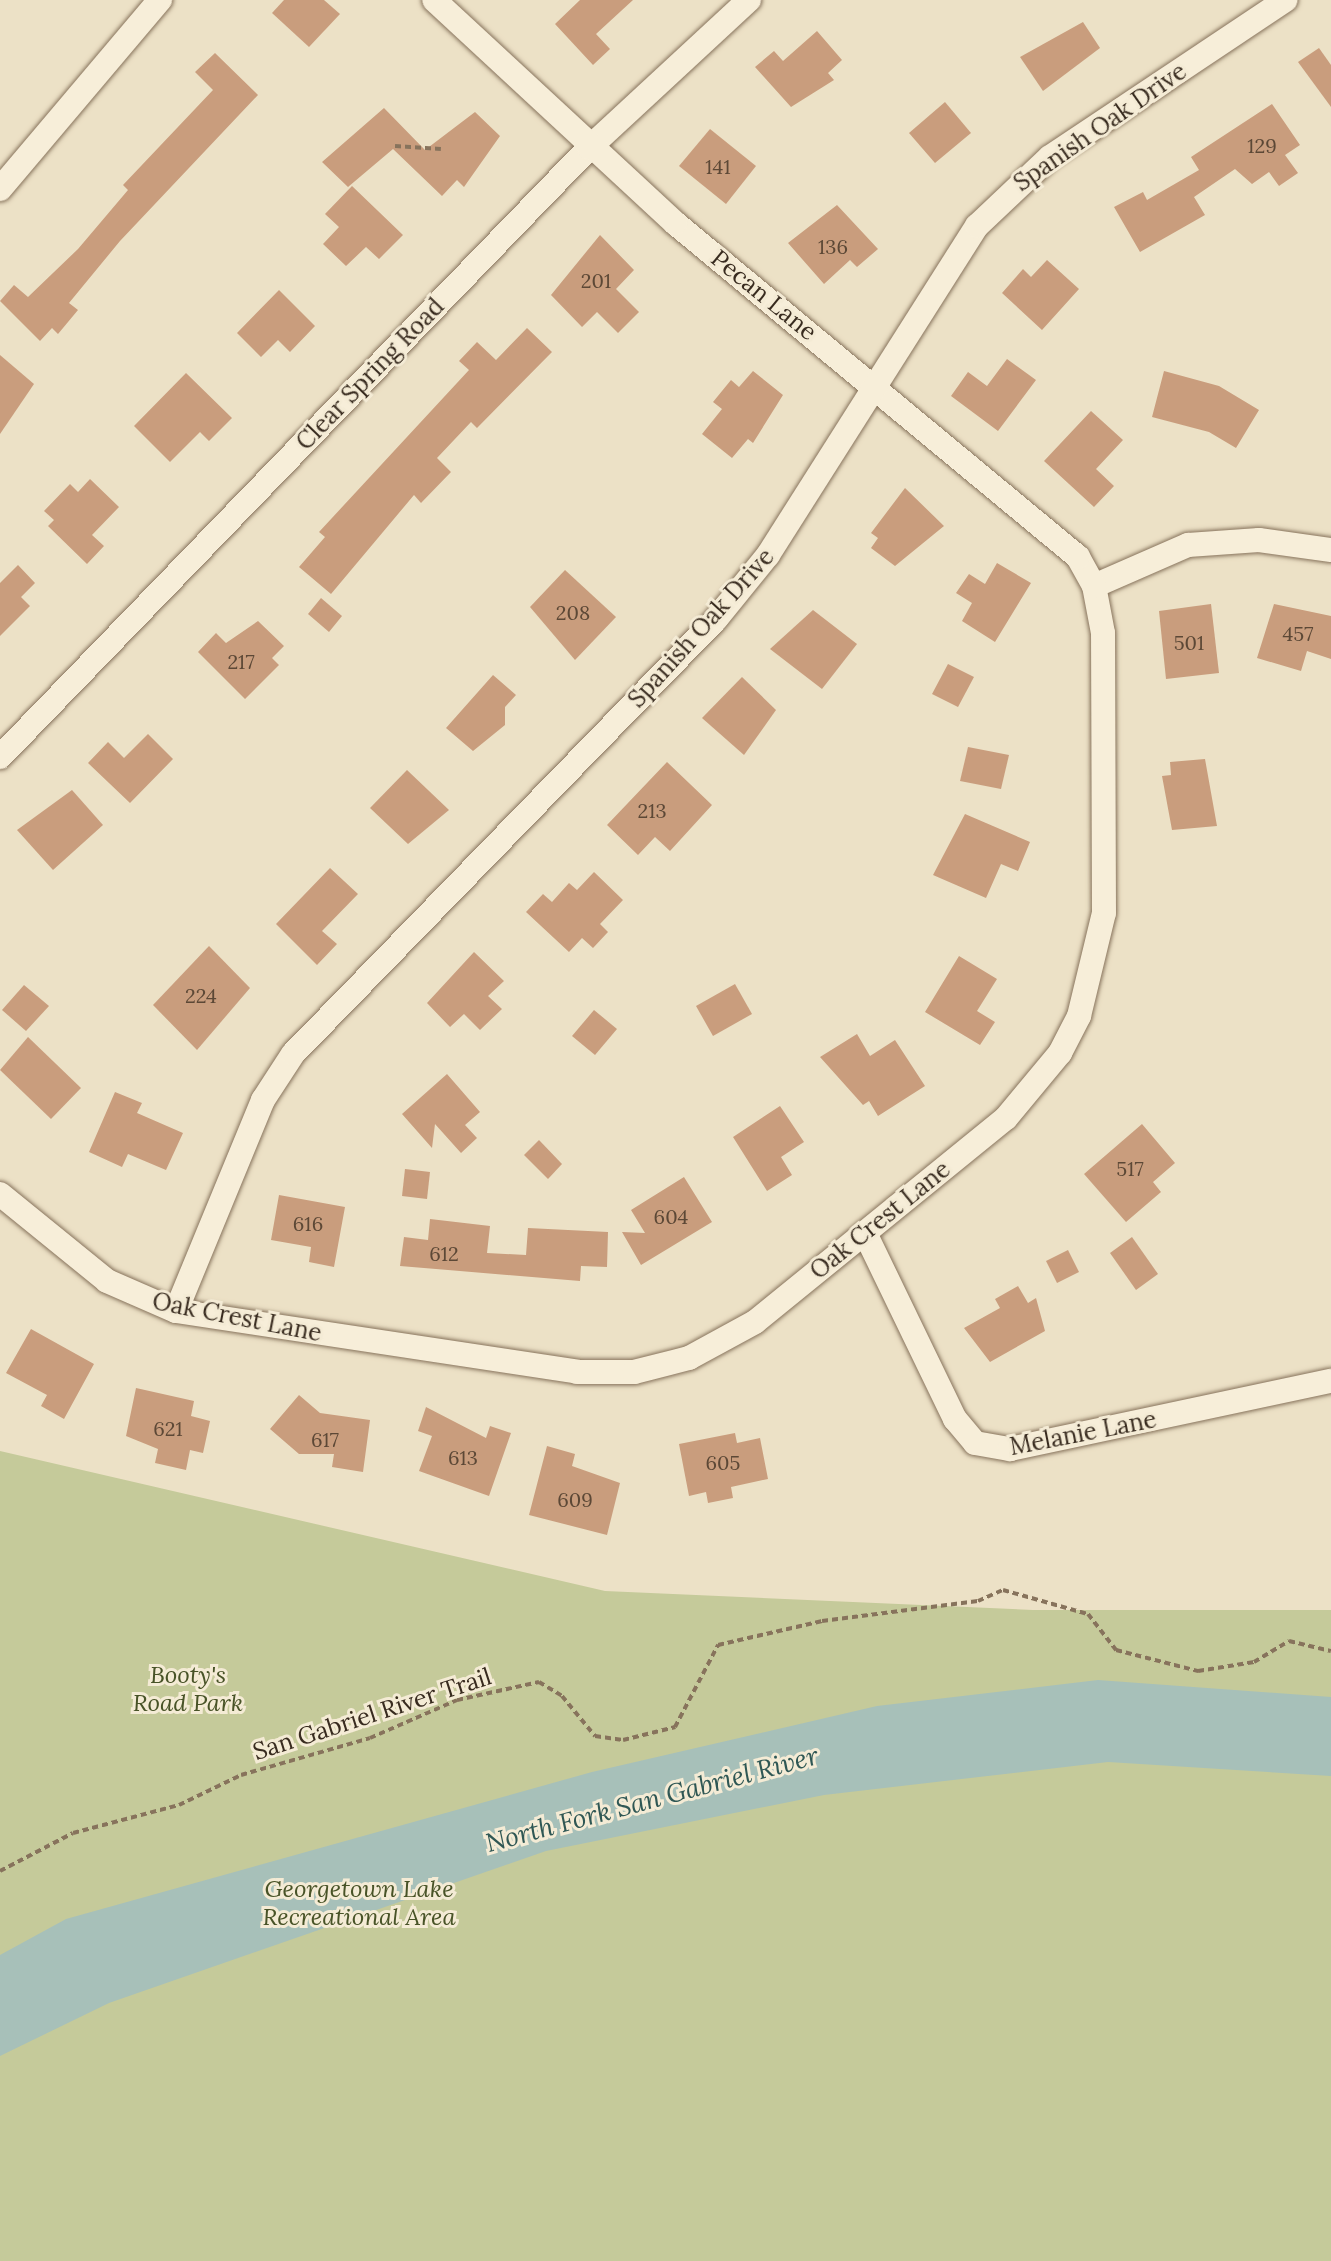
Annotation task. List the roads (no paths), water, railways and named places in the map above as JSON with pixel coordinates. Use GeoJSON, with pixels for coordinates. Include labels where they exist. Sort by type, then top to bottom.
{"type":"FeatureCollection","features":[{"type":"Feature","properties":{"kind":"street"},"geometry":{"type":"LineString","coordinates":[[0,189],[160,0]]}},
{"type":"Feature","properties":{"kind":"street","name":"Pecan Lane"},"geometry":{"type":"LineString","coordinates":[[434,0],[589,148],[1060,537],[1094,586]]}},
{"type":"Feature","properties":{"kind":"street","name":"Clear Spring Road"},"geometry":{"type":"LineString","coordinates":[[0,757],[589,148],[749,0]]}},
{"type":"Feature","properties":{"kind":"street","name":"Spanish Oak Drive"},"geometry":{"type":"LineString","coordinates":[[176,1311],[263,1100],[293,1054],[716,619],[768,555],[1003,196],[1285,0]]}},
{"type":"Feature","properties":{"kind":"street"},"geometry":{"type":"LineString","coordinates":[[1094,586],[1188,545],[1259,540],[1331,550]]}},
{"type":"Feature","properties":{"kind":"street","name":"Oak Crest Lane"},"geometry":{"type":"LineString","coordinates":[[0,1194],[107,1281],[176,1311],[577,1372],[634,1372],[723,1343],[1006,1118],[1051,1065],[1079,1016],[1104,913],[1103,633],[1094,586]]}},
{"type":"Feature","properties":{"kind":"street","name":"Melanie Lane"},"geometry":{"type":"LineString","coordinates":[[865,1233],[955,1419],[975,1443],[1010,1449],[1331,1381]]}},
{"type":"Feature","properties":{"kind":"water","name":"North Fork San Gabriel River"},"geometry":{"type":"Polygon","coordinates":[[[1098,1680],[1331,1697],[1331,1776],[1108,1762],[824,1795],[546,1851],[109,2003],[0,2056],[0,1955],[66,1919],[592,1772],[877,1706],[1098,1680]]]}},
{"type":"Feature","properties":{"kind":"park label","name":"Booty's Road Park"},"geometry":{"type":"Point","coordinates":[188,1689]}},
{"type":"Feature","properties":{"kind":"park label","name":"Georgetown Lake Recreational Area"},"geometry":{"type":"Point","coordinates":[359,1903]}}]}
